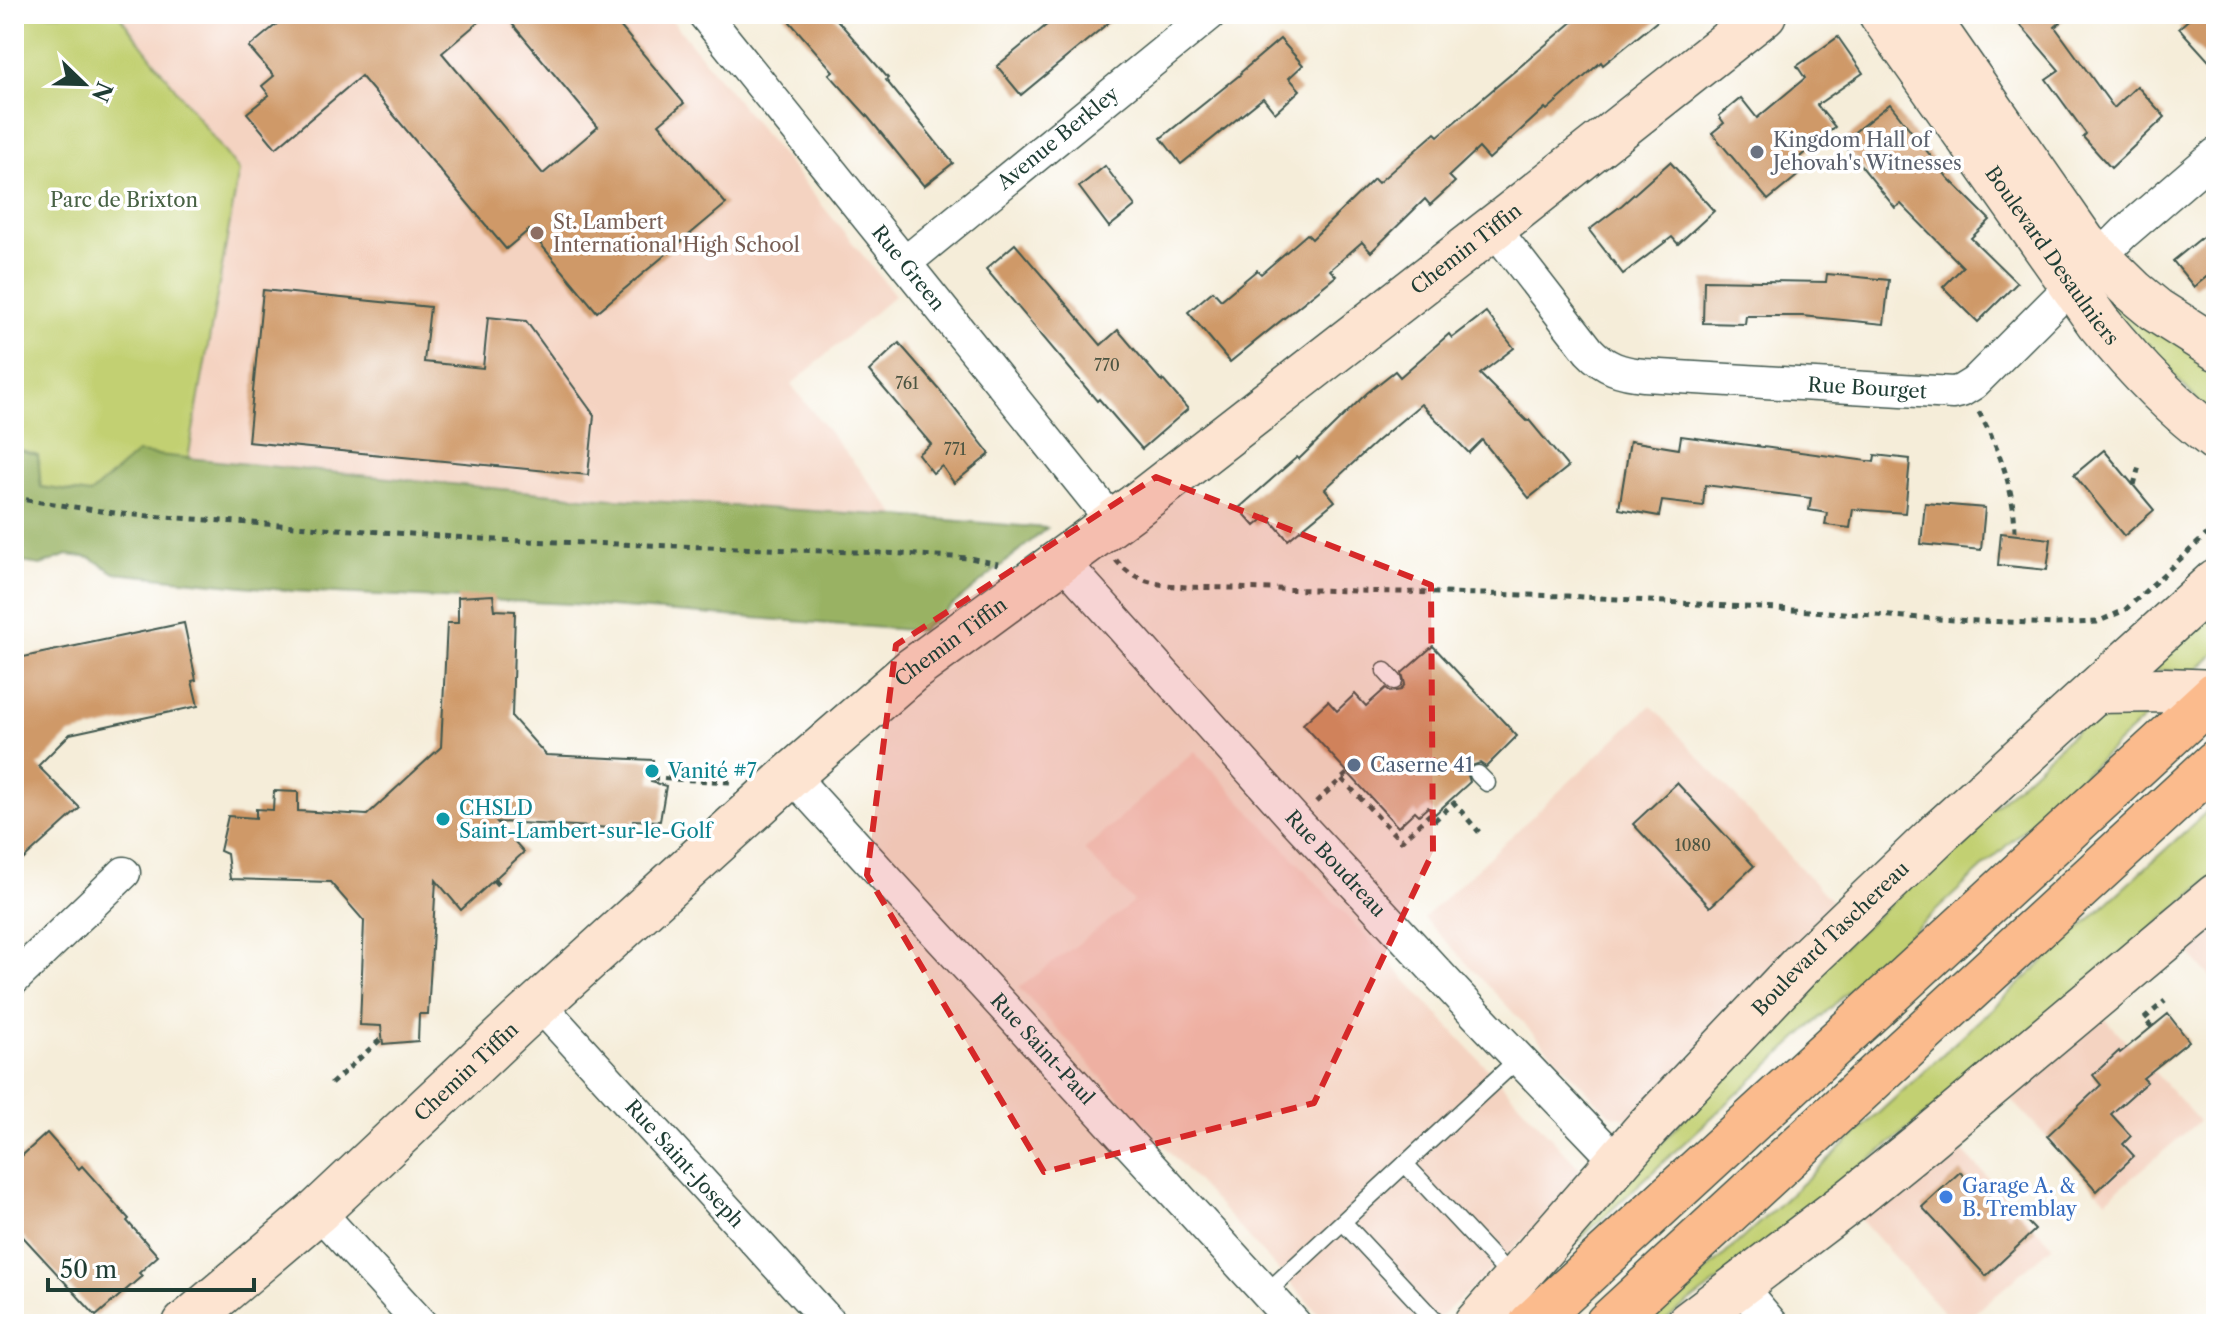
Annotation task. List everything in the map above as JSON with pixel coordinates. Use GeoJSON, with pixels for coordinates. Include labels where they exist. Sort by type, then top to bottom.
{"type":"FeatureCollection","features":[{"type":"Feature","properties":{"kind":"highway"},"geometry":{"type":"LineString","coordinates":[[1531,1324],[2216,692]]}},
{"type":"Feature","properties":{"kind":"highway"},"geometry":{"type":"LineString","coordinates":[[1607,1324],[2216,762]]}},
{"type":"Feature","properties":{"kind":"street","name":"Rue Green"},"geometry":{"type":"LineString","coordinates":[[704,14],[906,262],[1113,539]]}},
{"type":"Feature","properties":{"kind":"street","name":"Avenue Berkley"},"geometry":{"type":"LineString","coordinates":[[906,262],[1210,14]]}},
{"type":"Feature","properties":{"kind":"street","name":"Chemin Tiffin"},"geometry":{"type":"LineString","coordinates":[[185,1324],[318,1211],[539,1004],[791,775],[922,662],[1061,559],[1113,539],[1493,227],[1764,14]]}},
{"type":"Feature","properties":{"kind":"street","name":"Boulevard Desaulniers"},"geometry":{"type":"LineString","coordinates":[[1881,14],[2085,272],[2156,310],[2216,348]]}},
{"type":"Feature","properties":{"kind":"street","name":"Boulevard Desaulniers"},"geometry":{"type":"LineString","coordinates":[[1925,14],[2072,226],[2098,322],[2132,363],[2189,418],[2216,439]]}},
{"type":"Feature","properties":{"kind":"street"},"geometry":{"type":"LineString","coordinates":[[1968,388],[2124,233],[2216,154]]}},
{"type":"Feature","properties":{"kind":"street","name":"Rue Bourget"},"geometry":{"type":"LineString","coordinates":[[1493,227],[1589,351],[1617,371],[1920,392],[1953,393],[1968,388]]}},
{"type":"Feature","properties":{"kind":"street","name":"Rue Boudreau"},"geometry":{"type":"LineString","coordinates":[[1061,559],[1296,821],[1618,1162]]}},
{"type":"Feature","properties":{"kind":"street","name":"Boulevard Taschereau"},"geometry":{"type":"LineString","coordinates":[[1476,1324],[1677,1097],[1831,935],[2216,581]]}},
{"type":"Feature","properties":{"kind":"street"},"geometry":{"type":"LineString","coordinates":[[2095,691],[2216,692]]}},
{"type":"Feature","properties":{"kind":"street","name":"Rue Saint-Paul"},"geometry":{"type":"LineString","coordinates":[[791,775],[1295,1324]]}},
{"type":"Feature","properties":{"kind":"street"},"geometry":{"type":"LineString","coordinates":[[14,979],[124,873]]}},
{"type":"Feature","properties":{"kind":"street"},"geometry":{"type":"LineString","coordinates":[[1688,1324],[1933,1134],[2216,896]]}},
{"type":"Feature","properties":{"kind":"street","name":"Rue Saint-Joseph"},"geometry":{"type":"LineString","coordinates":[[539,1004],[831,1324]]}},
{"type":"Feature","properties":{"kind":"street"},"geometry":{"type":"LineString","coordinates":[[318,1211],[421,1324]]}},
{"type":"Feature","properties":{"kind":"street"},"geometry":{"type":"LineString","coordinates":[[1739,1285],[1772,1324]]}},
{"type":"Feature","properties":{"kind":"lane"},"geometry":{"type":"LineString","coordinates":[[1266,1293],[1518,1059]]}},
{"type":"Feature","properties":{"kind":"lane"},"geometry":{"type":"LineString","coordinates":[[1405,1164],[1513,1279]]}},
{"type":"Feature","properties":{"kind":"lane"},"geometry":{"type":"LineString","coordinates":[[1343,1222],[1438,1324]]}},
{"type":"Feature","properties":{"kind":"path"},"geometry":{"type":"LineString","coordinates":[[1968,388],[2005,468],[2013,500],[2015,532]]}},
{"type":"Feature","properties":{"kind":"path"},"geometry":{"type":"LineString","coordinates":[[2134,485],[2139,466]]}},
{"type":"Feature","properties":{"kind":"path"},"geometry":{"type":"LineString","coordinates":[[14,498],[121,514],[497,540],[751,547],[970,558],[990,561],[1003,568]]}},
{"type":"Feature","properties":{"kind":"path"},"geometry":{"type":"LineString","coordinates":[[1113,539],[1128,573],[1158,584],[1187,587],[1568,596],[1997,622],[2084,624],[2108,619],[2125,610],[2216,526]]}},
{"type":"Feature","properties":{"kind":"path"},"geometry":{"type":"LineString","coordinates":[[1316,803],[1348,773]]}},
{"type":"Feature","properties":{"kind":"path"},"geometry":{"type":"LineString","coordinates":[[652,778],[736,783]]}},
{"type":"Feature","properties":{"kind":"path"},"geometry":{"type":"LineString","coordinates":[[1342,779],[1401,841],[1429,815],[1434,821],[1454,803],[1479,832]]}},
{"type":"Feature","properties":{"kind":"path"},"geometry":{"type":"LineString","coordinates":[[494,880],[502,889]]}},
{"type":"Feature","properties":{"kind":"path"},"geometry":{"type":"LineString","coordinates":[[2152,1027],[2144,1019],[2165,1001]]}},
{"type":"Feature","properties":{"kind":"path"},"geometry":{"type":"LineString","coordinates":[[331,1084],[382,1038]]}},
{"type":"Feature","properties":{"kind":"highlighted area"},"geometry":{"type":"Polygon","coordinates":[[[1156,477],[1431,585],[1433,852],[1314,1103],[1044,1172],[867,875],[896,645],[1156,477]]]}},
{"type":"Feature","properties":{"kind":"shaded area","name":"St. Lambert International High School"},"geometry":{"type":"Polygon","coordinates":[[[118,14],[667,14],[895,295],[791,385],[897,516],[582,497],[187,459],[239,171],[118,14]]]}},
{"type":"Feature","properties":{"kind":"shaded area"},"geometry":{"type":"Polygon","coordinates":[[[1651,705],[1834,904],[1631,1119],[1609,1114],[1424,918],[1651,705]]]}},
{"type":"Feature","properties":{"kind":"shaded area"},"geometry":{"type":"Polygon","coordinates":[[[1195,751],[1581,1170],[1578,1180],[1522,1241],[1433,1324],[1328,1324],[1019,988],[1134,902],[1084,850],[1195,751]]]}},
{"type":"Feature","properties":{"kind":"shaded area"},"geometry":{"type":"Polygon","coordinates":[[[2216,923],[2216,983],[2185,949],[2216,923]]]}},
{"type":"Feature","properties":{"kind":"shaded area"},"geometry":{"type":"Polygon","coordinates":[[[2104,1017],[2199,1121],[2106,1200],[2010,1098],[2104,1017]]]}},
{"type":"Feature","properties":{"kind":"shaded area"},"geometry":{"type":"Polygon","coordinates":[[[1955,1143],[2053,1246],[1961,1324],[1954,1324],[1860,1219],[1955,1143]]]}},
{"type":"Feature","properties":{"kind":"green space","name":"Parc de Brixton"},"geometry":{"type":"Polygon","coordinates":[[[14,14],[118,14],[239,171],[188,459],[582,497],[14,546],[14,14]]]}},
{"type":"Feature","properties":{"kind":"green space"},"geometry":{"type":"Polygon","coordinates":[[[2116,301],[2216,365],[2216,420],[2109,307],[2116,301]]]}},
{"type":"Feature","properties":{"kind":"green space"},"geometry":{"type":"Polygon","coordinates":[[[14,448],[38,455],[41,487],[90,494],[137,453],[582,497],[1047,528],[921,631],[571,604],[293,591],[115,573],[91,558],[67,555],[41,565],[14,561],[14,448]]]}},
{"type":"Feature","properties":{"kind":"green space"},"geometry":{"type":"Polygon","coordinates":[[[2216,605],[2216,652],[2196,671],[2149,670],[2216,605]]]}},
{"type":"Feature","properties":{"kind":"green space"},"geometry":{"type":"Polygon","coordinates":[[[2159,705],[1542,1274],[1822,967],[2095,713],[2159,705]]]}},
{"type":"Feature","properties":{"kind":"green space"},"geometry":{"type":"Polygon","coordinates":[[[2216,803],[2216,874],[2071,998],[1732,1271],[1660,1324],[1649,1324],[2216,803]]]}},
{"type":"Feature","properties":{"kind":"building"},"geometry":{"type":"Polygon","coordinates":[[[289,14],[488,14],[442,53],[543,174],[598,127],[504,14],[610,14],[684,103],[659,124],[726,204],[597,312],[529,230],[506,249],[361,76],[276,148],[247,113],[269,95],[262,86],[274,76],[249,47],[289,14]]]}},
{"type":"Feature","properties":{"kind":"building"},"geometry":{"type":"Polygon","coordinates":[[[783,14],[832,14],[888,78],[886,80],[953,163],[924,186],[829,74],[833,71],[783,14]]]}},
{"type":"Feature","properties":{"kind":"building"},"geometry":{"type":"Polygon","coordinates":[[[1060,14],[1119,14],[1021,95],[997,66],[1060,14]]]}},
{"type":"Feature","properties":{"kind":"building"},"geometry":{"type":"Polygon","coordinates":[[[1582,14],[1666,14],[1603,65],[1601,62],[1489,159],[1479,148],[1449,176],[1455,182],[1430,205],[1425,199],[1371,252],[1362,242],[1330,270],[1336,276],[1230,362],[1188,312],[1213,291],[1221,300],[1257,270],[1261,274],[1307,234],[1312,239],[1374,179],[1378,183],[1435,133],[1438,136],[1582,14]]]}},
{"type":"Feature","properties":{"kind":"building"},"geometry":{"type":"Polygon","coordinates":[[[2011,14],[2070,14],[2055,27],[2114,108],[2137,86],[2165,117],[2111,168],[2083,137],[2086,134],[2046,79],[2059,70],[2011,14]]]}},
{"type":"Feature","properties":{"kind":"building"},"geometry":{"type":"Polygon","coordinates":[[[2195,14],[2216,14],[2216,69],[2179,28],[2195,14]]]}},
{"type":"Feature","properties":{"kind":"building"},"geometry":{"type":"Polygon","coordinates":[[[1838,37],[1863,73],[1817,105],[1835,127],[1794,162],[1802,172],[1768,200],[1712,133],[1724,123],[1719,116],[1741,98],[1757,118],[1805,78],[1797,66],[1838,37]]]}},
{"type":"Feature","properties":{"kind":"building"},"geometry":{"type":"Polygon","coordinates":[[[1280,39],[1303,65],[1289,78],[1300,90],[1275,113],[1263,98],[1181,164],[1161,138],[1280,39]]]}},
{"type":"Feature","properties":{"kind":"building"},"geometry":{"type":"Polygon","coordinates":[[[1890,104],[1948,178],[1990,220],[1971,238],[2017,283],[1978,322],[1943,287],[1963,267],[1901,204],[1895,208],[1842,142],[1890,104]]]}},
{"type":"Feature","properties":{"kind":"building"},"geometry":{"type":"Polygon","coordinates":[[[1670,162],[1714,211],[1678,244],[1672,237],[1623,274],[1589,230],[1670,162]]]}},
{"type":"Feature","properties":{"kind":"building"},"geometry":{"type":"Polygon","coordinates":[[[1105,166],[1135,206],[1109,227],[1079,187],[1105,166]]]}},
{"type":"Feature","properties":{"kind":"building"},"geometry":{"type":"Polygon","coordinates":[[[2216,226],[2216,269],[2194,287],[2173,261],[2216,226]]]}},
{"type":"Feature","properties":{"kind":"building"},"geometry":{"type":"Polygon","coordinates":[[[1015,244],[1101,345],[1118,330],[1188,409],[1142,449],[1099,399],[1097,401],[986,269],[1015,244]]]}},
{"type":"Feature","properties":{"kind":"building"},"geometry":{"type":"Polygon","coordinates":[[[1827,274],[1889,280],[1884,324],[1802,316],[1746,316],[1745,324],[1703,323],[1704,280],[1826,282],[1827,274]]]}},
{"type":"Feature","properties":{"kind":"building"},"geometry":{"type":"Polygon","coordinates":[[[263,290],[430,307],[424,362],[483,368],[488,317],[526,321],[594,415],[588,475],[248,442],[263,290]]]}},
{"type":"Feature","properties":{"kind":"building"},"geometry":{"type":"Polygon","coordinates":[[[1486,312],[1514,348],[1480,374],[1529,420],[1568,467],[1529,498],[1482,440],[1469,453],[1421,404],[1325,489],[1335,501],[1288,540],[1267,516],[1255,526],[1239,508],[1297,457],[1299,459],[1367,393],[1395,371],[1400,377],[1449,334],[1452,338],[1486,312]]]}},
{"type":"Feature","properties":{"kind":"building"},"geometry":{"type":"Polygon","coordinates":[[[899,343],[990,454],[954,483],[942,466],[933,473],[918,454],[931,444],[869,371],[899,343]]]}},
{"type":"Feature","properties":{"kind":"building"},"geometry":{"type":"Polygon","coordinates":[[[1681,436],[1874,462],[1875,455],[1910,459],[1905,513],[1853,509],[1850,528],[1825,525],[1827,513],[1809,510],[1811,498],[1705,485],[1703,506],[1662,501],[1659,516],[1619,509],[1630,441],[1679,449],[1681,436]]]}},
{"type":"Feature","properties":{"kind":"building"},"geometry":{"type":"Polygon","coordinates":[[[2104,450],[2154,510],[2124,536],[2074,475],[2104,450]]]}},
{"type":"Feature","properties":{"kind":"building"},"geometry":{"type":"Polygon","coordinates":[[[1925,503],[1985,508],[1981,550],[1921,544],[1925,503]]]}},
{"type":"Feature","properties":{"kind":"building"},"geometry":{"type":"Polygon","coordinates":[[[2001,533],[2051,539],[2047,570],[1998,565],[2001,533]]]}},
{"type":"Feature","properties":{"kind":"building","name":"CHSLD Saint-Lambert-sur-le-Golf"},"geometry":{"type":"Polygon","coordinates":[[[493,595],[495,610],[515,611],[512,717],[546,755],[653,760],[651,782],[666,786],[660,821],[633,820],[632,829],[497,822],[524,852],[461,910],[436,880],[428,1014],[419,1014],[418,1041],[383,1044],[381,1026],[360,1025],[364,921],[330,882],[230,879],[227,854],[220,851],[228,816],[256,818],[256,809],[273,810],[274,791],[298,792],[298,811],[367,815],[441,747],[447,623],[458,623],[458,597],[493,595]]]}},
{"type":"Feature","properties":{"kind":"building"},"geometry":{"type":"Polygon","coordinates":[[[184,623],[198,706],[70,734],[38,766],[80,808],[14,868],[14,659],[184,623]]]}},
{"type":"Feature","properties":{"kind":"building"},"geometry":{"type":"Polygon","coordinates":[[[1433,646],[1517,736],[1486,767],[1480,763],[1471,766],[1467,772],[1470,782],[1435,814],[1428,807],[1419,815],[1415,811],[1398,827],[1303,724],[1328,701],[1337,711],[1355,694],[1366,706],[1386,688],[1391,692],[1401,690],[1405,684],[1402,673],[1433,646]]]}},
{"type":"Feature","properties":{"kind":"building"},"geometry":{"type":"Polygon","coordinates":[[[1677,783],[1754,866],[1710,907],[1633,824],[1677,783]]]}},
{"type":"Feature","properties":{"kind":"building"},"geometry":{"type":"Polygon","coordinates":[[[2168,1014],[2189,1041],[2143,1078],[2147,1082],[2111,1114],[2131,1136],[2123,1144],[2134,1156],[2097,1191],[2047,1136],[2101,1085],[2093,1075],[2168,1014]]]}},
{"type":"Feature","properties":{"kind":"building"},"geometry":{"type":"Polygon","coordinates":[[[47,1133],[79,1169],[82,1166],[158,1256],[139,1273],[142,1276],[96,1316],[14,1227],[14,1163],[47,1133]]]}},
{"type":"Feature","properties":{"kind":"building"},"geometry":{"type":"Polygon","coordinates":[[[1960,1172],[1976,1190],[1980,1186],[2008,1216],[2015,1209],[2035,1230],[1986,1276],[1922,1207],[1960,1172]]]}},
{"type":"Feature","properties":{"kind":"place","name":"Kingdom Hall of Jehovah's Witnesses"},"geometry":{"type":"Point","coordinates":[1757,152]}},
{"type":"Feature","properties":{"kind":"place","name":"St. Lambert International High School"},"geometry":{"type":"Point","coordinates":[537,233]}},
{"type":"Feature","properties":{"kind":"place","name":"Caserne 41"},"geometry":{"type":"Point","coordinates":[1354,765]}},
{"type":"Feature","properties":{"kind":"place","name":"Vanité #7"},"geometry":{"type":"Point","coordinates":[652,771]}},
{"type":"Feature","properties":{"kind":"place","name":"CHSLD Saint-Lambert-sur-le-Golf"},"geometry":{"type":"Point","coordinates":[443,819]}},
{"type":"Feature","properties":{"kind":"place","name":"Garage A. & B. Tremblay"},"geometry":{"type":"Point","coordinates":[1946,1197]}}]}
